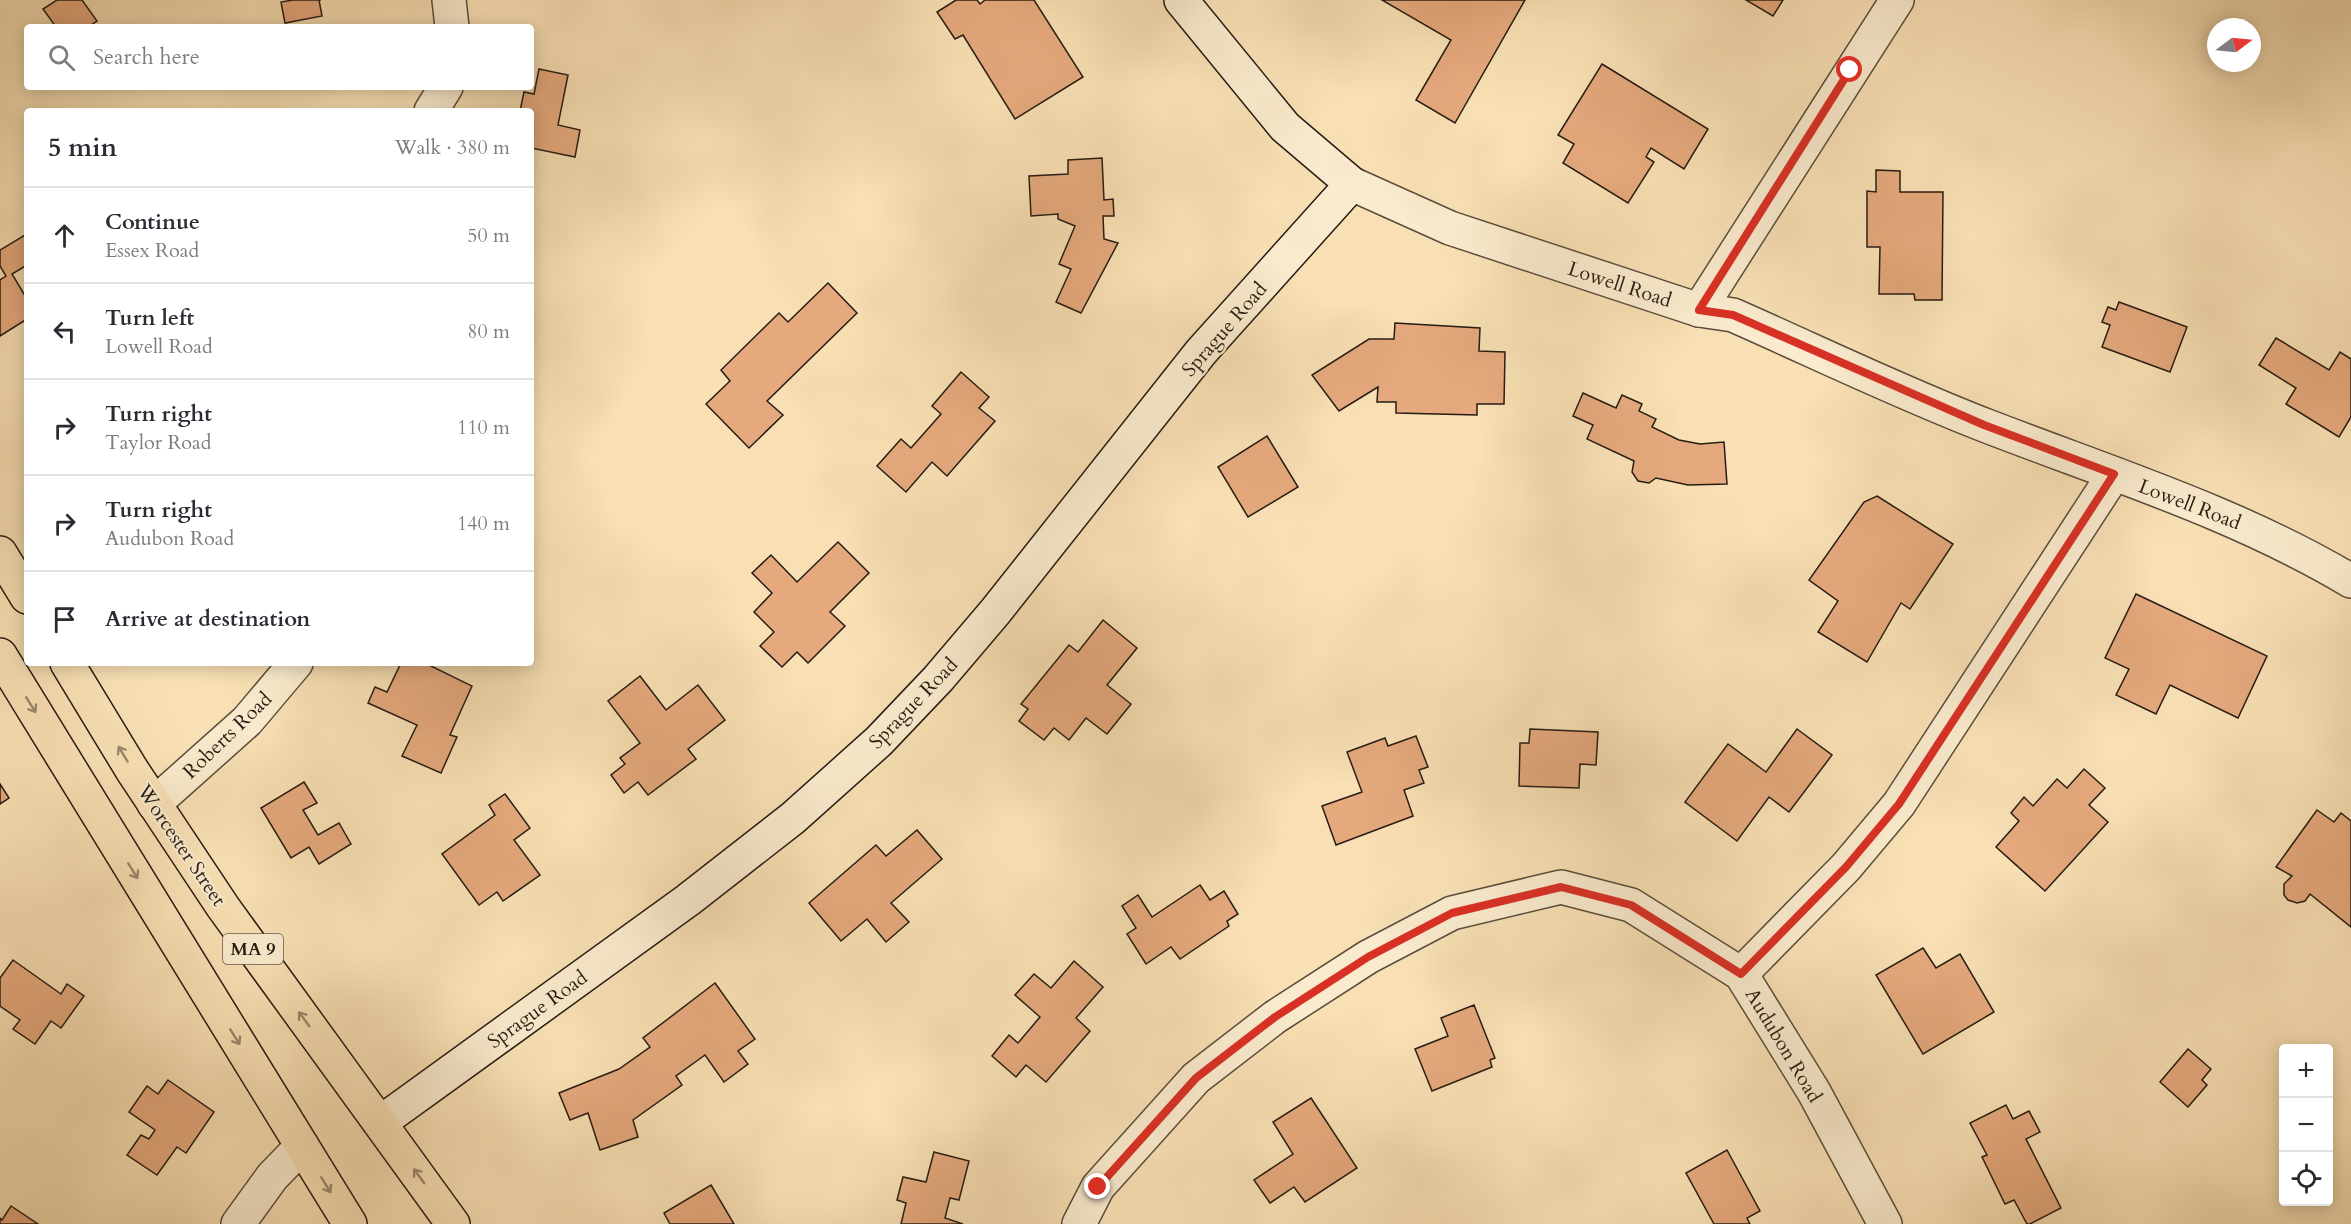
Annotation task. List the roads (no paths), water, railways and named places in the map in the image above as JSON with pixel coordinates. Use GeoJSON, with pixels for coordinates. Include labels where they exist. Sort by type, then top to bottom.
{"type":"FeatureCollection","features":[{"type":"Feature","properties":{"kind":"highway"},"geometry":{"type":"LineString","coordinates":[[0,553],[24,592]]}},
{"type":"Feature","properties":{"kind":"highway","name":"MA 9"},"geometry":{"type":"LineString","coordinates":[[0,655],[350,1224]]}},
{"type":"Feature","properties":{"kind":"highway","name":"Worcester Street"},"geometry":{"type":"LineString","coordinates":[[69,666],[154,804],[229,916],[453,1224]]}},
{"type":"Feature","properties":{"kind":"street"},"geometry":{"type":"LineString","coordinates":[[449,0],[452,24]]}},
{"type":"Feature","properties":{"kind":"street","name":"Lowell Road"},"geometry":{"type":"LineString","coordinates":[[1181,0],[1285,127],[1352,184],[1450,228],[1699,310],[1733,315],[1984,425],[2230,518],[2305,554],[2351,581]]}},
{"type":"Feature","properties":{"kind":"street"},"geometry":{"type":"LineString","coordinates":[[1699,310],[1897,0]]}},
{"type":"Feature","properties":{"kind":"street"},"geometry":{"type":"LineString","coordinates":[[433,108],[444,90]]}},
{"type":"Feature","properties":{"kind":"street","name":"Sprague Road"},"geometry":{"type":"LineString","coordinates":[[381,1122],[696,894],[793,818],[879,741],[938,679],[995,612],[1201,352],[1352,184]]}},
{"type":"Feature","properties":{"kind":"street"},"geometry":{"type":"LineString","coordinates":[[1741,974],[1846,867],[1899,804],[2114,474]]}},
{"type":"Feature","properties":{"kind":"street","name":"Roberts Road"},"geometry":{"type":"LineString","coordinates":[[154,804],[247,722],[294,666]]}},
{"type":"Feature","properties":{"kind":"street","name":"Audubon Road"},"geometry":{"type":"LineString","coordinates":[[1079,1224],[1098,1187],[1196,1078],[1275,1017],[1368,957],[1452,913],[1561,887],[1631,905],[1741,974],[1814,1092],[1885,1224]]}},
{"type":"Feature","properties":{"kind":"street"},"geometry":{"type":"LineString","coordinates":[[238,1224],[272,1178],[302,1146]]}}]}
